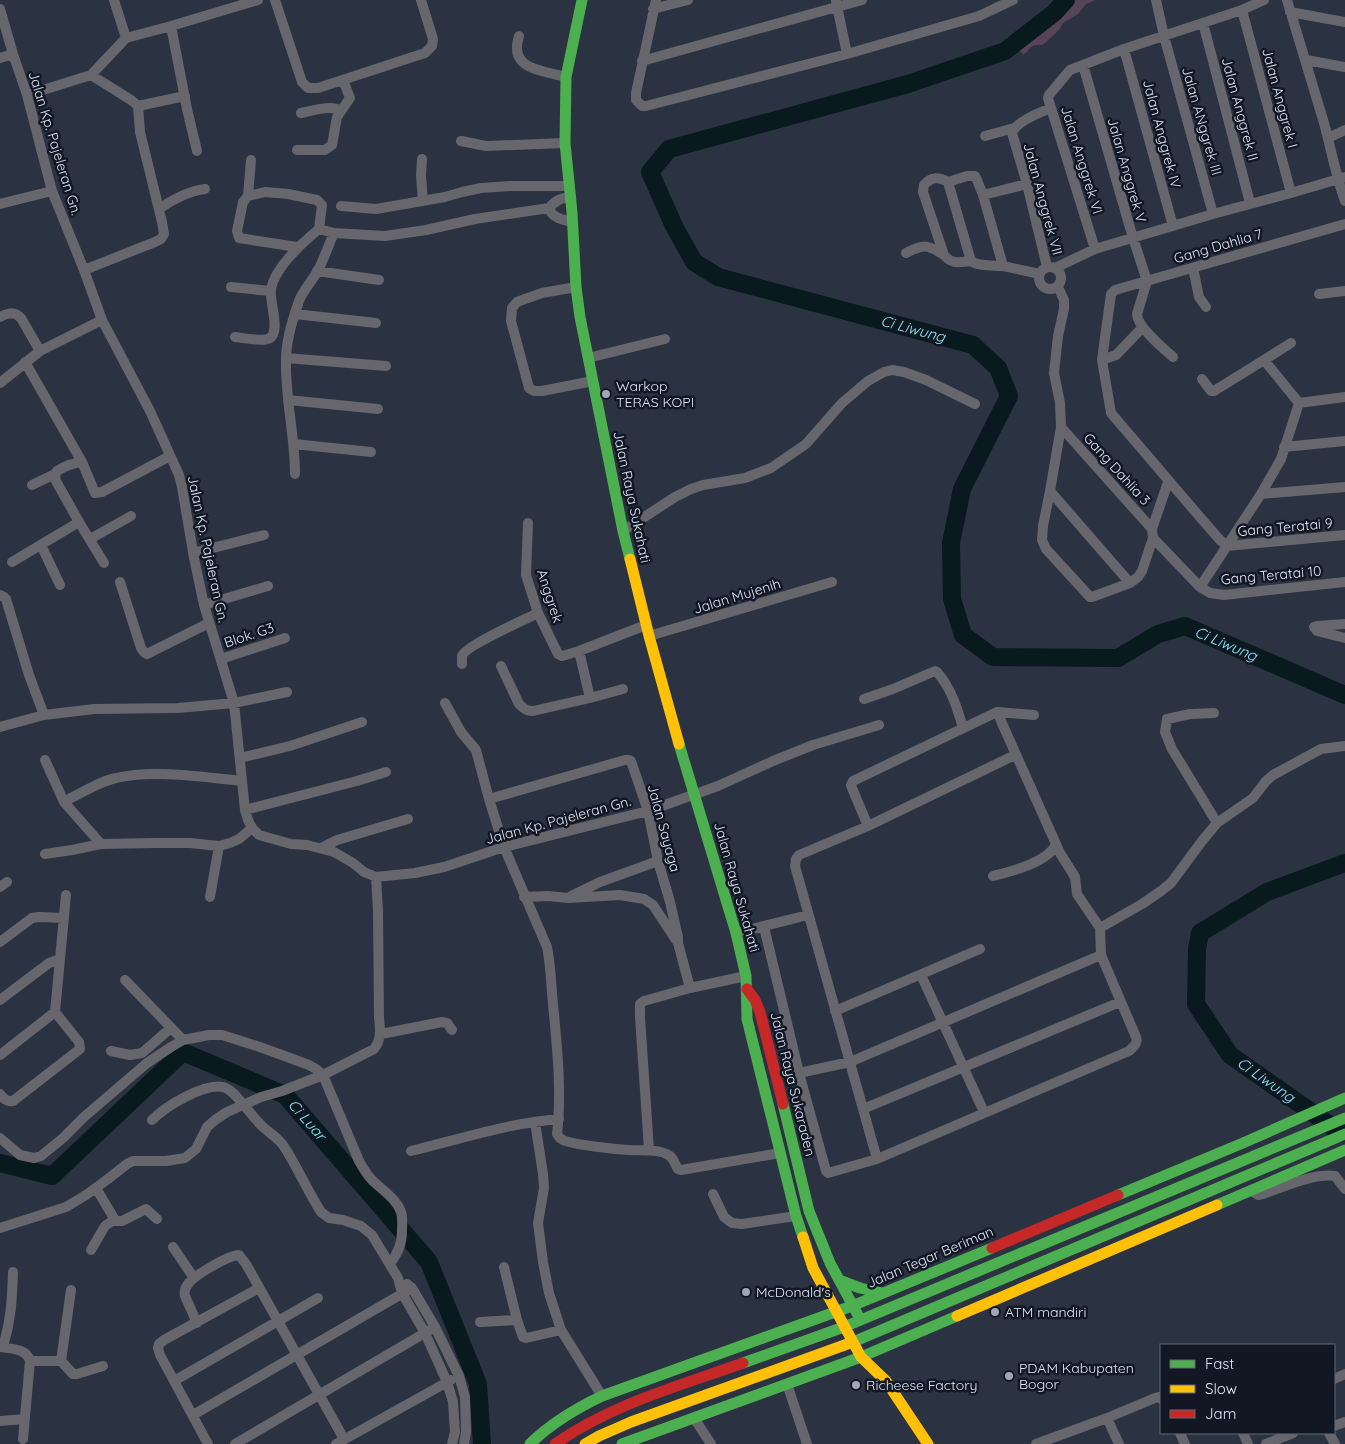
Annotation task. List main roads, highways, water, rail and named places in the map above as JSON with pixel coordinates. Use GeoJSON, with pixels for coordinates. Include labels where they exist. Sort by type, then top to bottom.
{"type":"FeatureCollection","features":[{"type":"Feature","properties":{"kind":"main road","name":"Jalan Raya Sukahati"},"geometry":{"type":"LineString","coordinates":[[582,0],[566,77],[565,143],[573,222],[576,287],[588,358],[623,531],[676,736],[736,933],[746,976],[747,989]]}},
{"type":"Feature","properties":{"kind":"main road","name":"Jalan Raya Sukaraden"},"geometry":{"type":"LineString","coordinates":[[747,989],[755,1000],[760,1012],[809,1211],[830,1263],[852,1306],[878,1350],[886,1381]]}},
{"type":"Feature","properties":{"kind":"main road","name":"Jalan Raya Sukaraden"},"geometry":{"type":"LineString","coordinates":[[747,989],[747,1019],[796,1216],[811,1263],[861,1357],[886,1381]]}},
{"type":"Feature","properties":{"kind":"main road"},"geometry":{"type":"LineString","coordinates":[[752,1040],[766,1036]]}},
{"type":"Feature","properties":{"kind":"main road","name":"Jalan Tegar Beriman"},"geometry":{"type":"LineString","coordinates":[[530,1444],[542,1431],[567,1413],[602,1396],[852,1306],[1345,1098]]}},
{"type":"Feature","properties":{"kind":"main road"},"geometry":{"type":"LineString","coordinates":[[555,1444],[594,1419],[625,1405],[860,1320],[1345,1118]]}},
{"type":"Feature","properties":{"kind":"main road"},"geometry":{"type":"LineString","coordinates":[[585,1444],[630,1422],[869,1336],[1345,1134]]}},
{"type":"Feature","properties":{"kind":"main road"},"geometry":{"type":"LineString","coordinates":[[622,1444],[861,1357],[1345,1150]]}},
{"type":"Feature","properties":{"kind":"main road"},"geometry":{"type":"LineString","coordinates":[[839,1280],[866,1291],[882,1293]]}},
{"type":"Feature","properties":{"kind":"main road"},"geometry":{"type":"LineString","coordinates":[[886,1381],[928,1444]]}},
{"type":"Feature","properties":{"kind":"waterway","name":"Ci Liwung"},"geometry":{"type":"LineString","coordinates":[[1066,0],[1054,13],[1005,51],[908,84],[669,149],[650,172],[674,226],[694,262],[718,277],[973,345],[998,368],[1009,396],[962,489],[951,543],[952,599],[963,635],[993,657],[1118,658],[1158,634],[1185,626],[1345,695]]}},
{"type":"Feature","properties":{"kind":"waterway","name":"Ci Liwung"},"geometry":{"type":"LineString","coordinates":[[1341,1133],[1230,1055],[1196,1004],[1197,949],[1200,933],[1267,892],[1345,863]]}},
{"type":"Feature","properties":{"kind":"waterway","name":"Ci Luar"},"geometry":{"type":"LineString","coordinates":[[0,1163],[52,1176],[183,1052],[285,1095],[429,1262],[478,1384],[482,1444]]}},
{"type":"Feature","properties":{"kind":"place","name":"Warkop TERAS KOPI"},"geometry":{"type":"Point","coordinates":[606,394]}},
{"type":"Feature","properties":{"kind":"place","name":"McDonald's"},"geometry":{"type":"Point","coordinates":[746,1292]}},
{"type":"Feature","properties":{"kind":"place","name":"ATM mandiri"},"geometry":{"type":"Point","coordinates":[995,1312]}},
{"type":"Feature","properties":{"kind":"place","name":"PDAM Kabupaten Bogor"},"geometry":{"type":"Point","coordinates":[1009,1376]}},
{"type":"Feature","properties":{"kind":"place","name":"Richeese Factory"},"geometry":{"type":"Point","coordinates":[856,1385]}}]}
